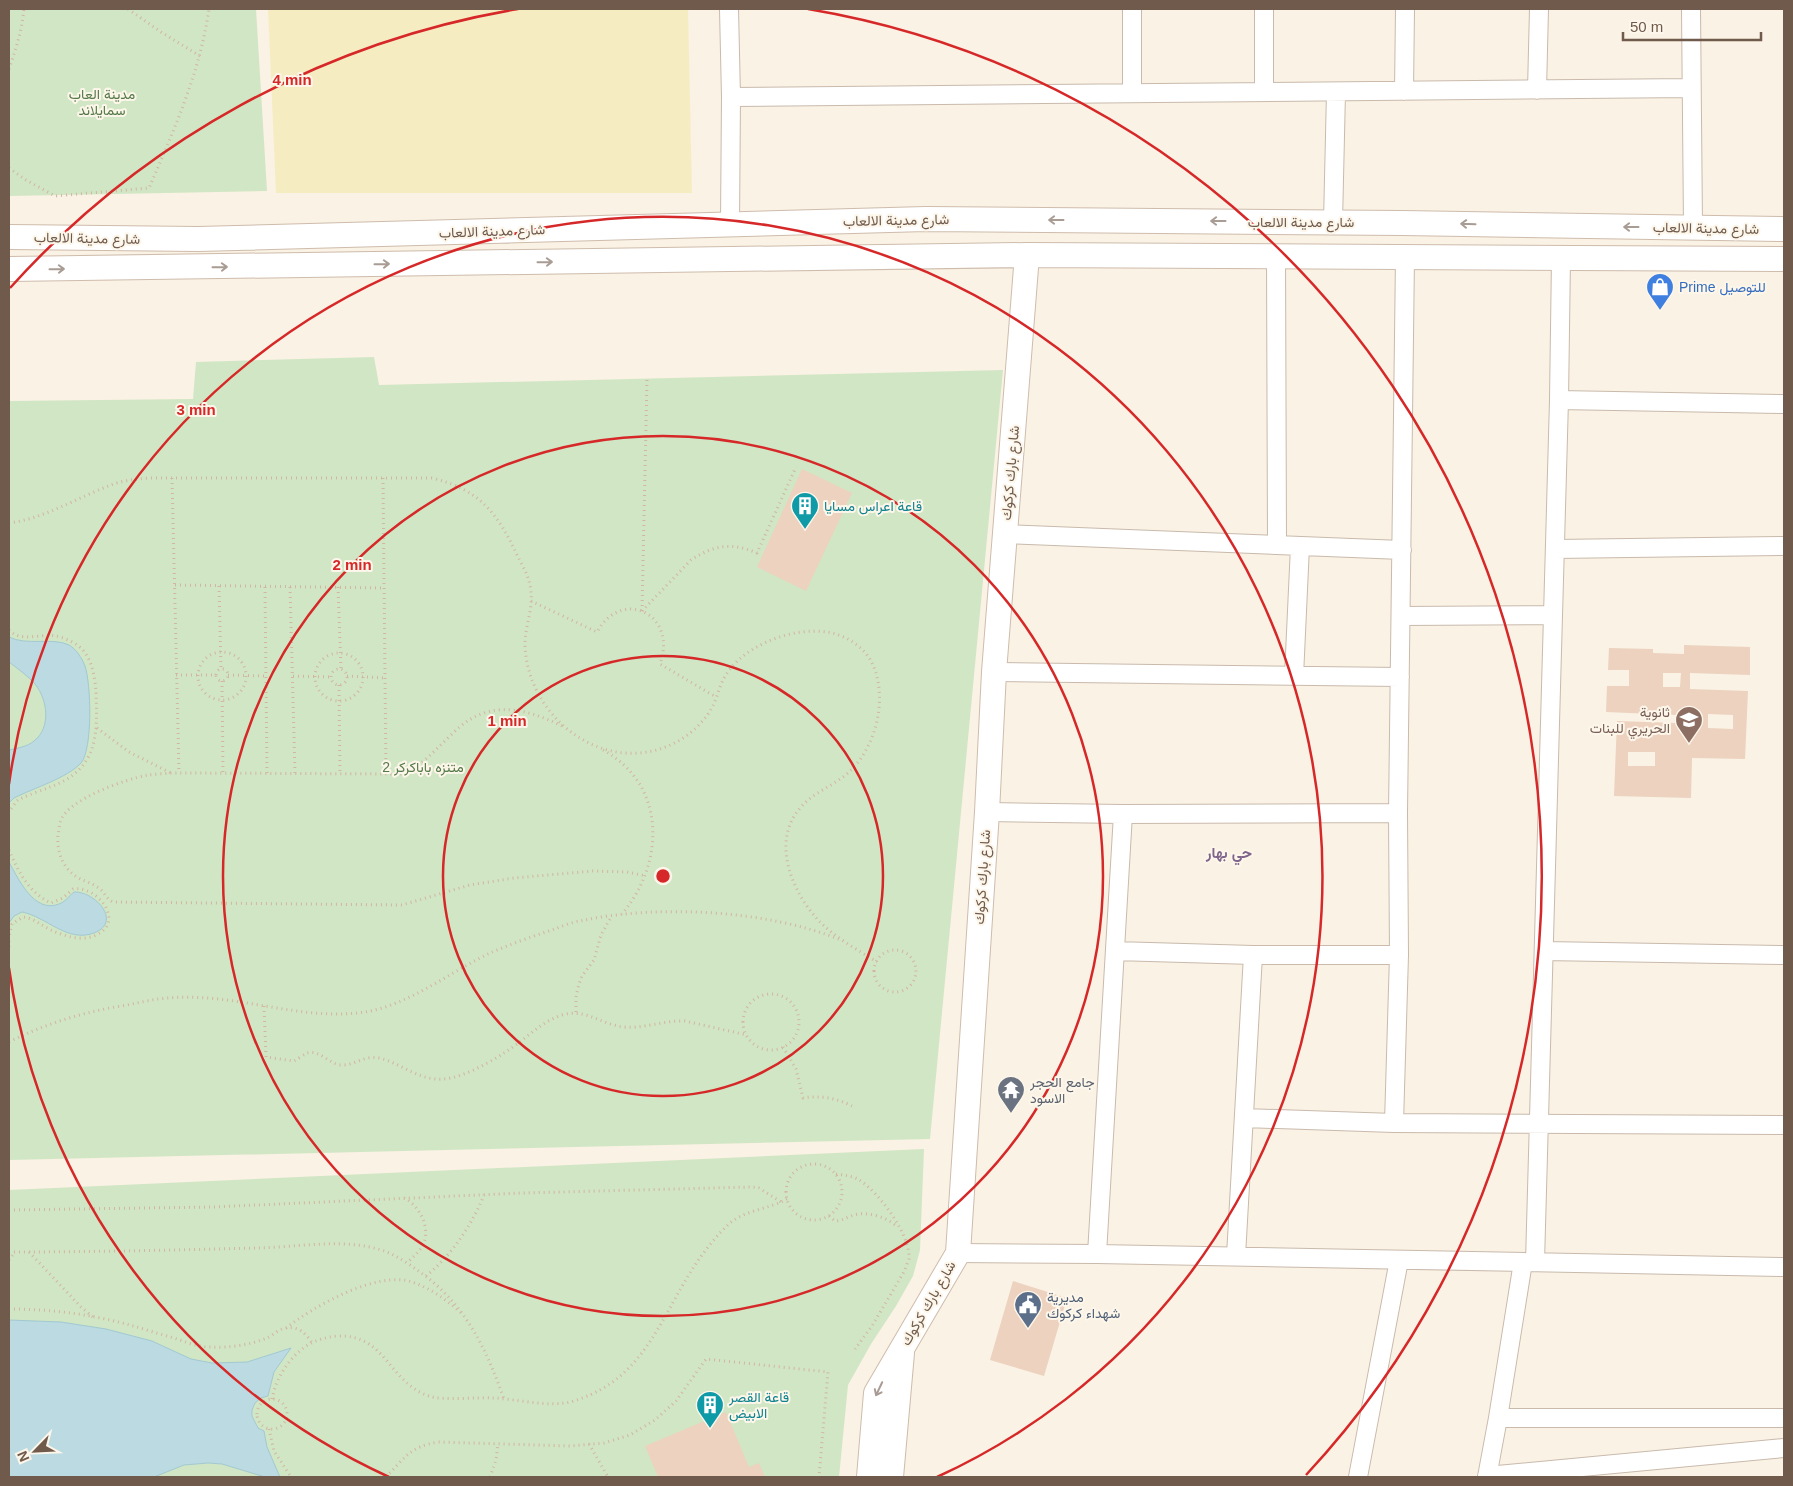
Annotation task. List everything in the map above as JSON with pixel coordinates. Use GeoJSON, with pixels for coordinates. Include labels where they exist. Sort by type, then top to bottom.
{"type":"FeatureCollection","features":[{"type":"Feature","properties":{"kind":"main road","name":"شارع مدينة الالعاب"},"geometry":{"type":"LineString","coordinates":[[9,238],[198,240],[926,219],[1333,222],[1784,229]]}},
{"type":"Feature","properties":{"kind":"main road"},"geometry":{"type":"LineString","coordinates":[[1164,221],[1164,255]]}},
{"type":"Feature","properties":{"kind":"main road"},"geometry":{"type":"LineString","coordinates":[[581,228],[584,262]]}},
{"type":"Feature","properties":{"kind":"main road","name":"شارع مدينة الالعاب"},"geometry":{"type":"LineString","coordinates":[[9,269],[1027,254],[1784,259]]}},
{"type":"Feature","properties":{"kind":"main road","name":"شارع بارك كركوك"},"geometry":{"type":"LineString","coordinates":[[868,1477],[876,1393],[958,1253],[994,672],[1027,254]]}},
{"type":"Feature","properties":{"kind":"main road"},"geometry":{"type":"LineString","coordinates":[[891,1477],[903,1347]]}},
{"type":"Feature","properties":{"kind":"street"},"geometry":{"type":"LineString","coordinates":[[729,9],[731,97],[730,224]]}},
{"type":"Feature","properties":{"kind":"street"},"geometry":{"type":"LineString","coordinates":[[1132,9],[1132,93]]}},
{"type":"Feature","properties":{"kind":"street"},"geometry":{"type":"LineString","coordinates":[[1264,9],[1264,92]]}},
{"type":"Feature","properties":{"kind":"street"},"geometry":{"type":"LineString","coordinates":[[1404,91],[1405,9]]}},
{"type":"Feature","properties":{"kind":"street"},"geometry":{"type":"LineString","coordinates":[[1537,90],[1539,9]]}},
{"type":"Feature","properties":{"kind":"street"},"geometry":{"type":"LineString","coordinates":[[1691,9],[1693,227]]}},
{"type":"Feature","properties":{"kind":"street"},"geometry":{"type":"LineString","coordinates":[[731,97],[1691,88]]}},
{"type":"Feature","properties":{"kind":"street"},"geometry":{"type":"LineString","coordinates":[[1333,222],[1336,92]]}},
{"type":"Feature","properties":{"kind":"street"},"geometry":{"type":"LineString","coordinates":[[1276,256],[1277,545]]}},
{"type":"Feature","properties":{"kind":"street"},"geometry":{"type":"LineString","coordinates":[[1394,1123],[1399,955],[1398,813],[1405,257]]}},
{"type":"Feature","properties":{"kind":"street"},"geometry":{"type":"LineString","coordinates":[[1561,258],[1559,400],[1539,1123],[1529,1262],[1487,1476],[1784,1448]]}},
{"type":"Feature","properties":{"kind":"street"},"geometry":{"type":"LineString","coordinates":[[1559,400],[1784,404]]}},
{"type":"Feature","properties":{"kind":"street"},"geometry":{"type":"LineString","coordinates":[[1005,534],[1402,550]]}},
{"type":"Feature","properties":{"kind":"street"},"geometry":{"type":"LineString","coordinates":[[1294,676],[1300,546]]}},
{"type":"Feature","properties":{"kind":"street"},"geometry":{"type":"LineString","coordinates":[[1555,549],[1784,546]]}},
{"type":"Feature","properties":{"kind":"street"},"geometry":{"type":"LineString","coordinates":[[1401,616],[1553,615]]}},
{"type":"Feature","properties":{"kind":"street"},"geometry":{"type":"LineString","coordinates":[[994,672],[1400,677]]}},
{"type":"Feature","properties":{"kind":"street"},"geometry":{"type":"LineString","coordinates":[[986,812],[1123,814],[1398,813]]}},
{"type":"Feature","properties":{"kind":"street"},"geometry":{"type":"LineString","coordinates":[[1097,1254],[1123,814]]}},
{"type":"Feature","properties":{"kind":"street"},"geometry":{"type":"LineString","coordinates":[[1115,951],[1253,955],[1399,955]]}},
{"type":"Feature","properties":{"kind":"street"},"geometry":{"type":"LineString","coordinates":[[1544,951],[1784,955]]}},
{"type":"Feature","properties":{"kind":"street"},"geometry":{"type":"LineString","coordinates":[[1236,1256],[1253,955]]}},
{"type":"Feature","properties":{"kind":"street"},"geometry":{"type":"LineString","coordinates":[[1244,1118],[1394,1123],[1784,1124]]}},
{"type":"Feature","properties":{"kind":"street"},"geometry":{"type":"LineString","coordinates":[[958,1253],[1236,1256],[1784,1267]]}},
{"type":"Feature","properties":{"kind":"street"},"geometry":{"type":"LineString","coordinates":[[1358,1477],[1399,1260]]}},
{"type":"Feature","properties":{"kind":"street"},"geometry":{"type":"LineString","coordinates":[[1498,1418],[1784,1418]]}},
{"type":"Feature","properties":{"kind":"path"},"geometry":{"type":"LineString","coordinates":[[9,69],[18,45],[24,9]]}},
{"type":"Feature","properties":{"kind":"path"},"geometry":{"type":"LineString","coordinates":[[128,9],[200,56]]}},
{"type":"Feature","properties":{"kind":"path"},"geometry":{"type":"LineString","coordinates":[[9,168],[55,196],[148,188],[173,133],[200,56],[209,9]]}},
{"type":"Feature","properties":{"kind":"path"},"geometry":{"type":"LineString","coordinates":[[642,611],[647,379]]}},
{"type":"Feature","properties":{"kind":"path"},"geometry":{"type":"LineString","coordinates":[[642,611],[691,560],[701,553],[731,546],[757,553],[796,467]]}},
{"type":"Feature","properties":{"kind":"path"},"geometry":{"type":"LineString","coordinates":[[9,523],[67,505],[121,482],[150,478],[432,478],[462,487],[486,505],[504,528],[524,569],[529,582],[531,601],[526,634],[527,660],[545,705],[555,719],[567,729]]}},
{"type":"Feature","properties":{"kind":"path"},"geometry":{"type":"LineString","coordinates":[[172,478],[179,773]]}},
{"type":"Feature","properties":{"kind":"path"},"geometry":{"type":"LineString","coordinates":[[383,478],[386,774]]}},
{"type":"Feature","properties":{"kind":"path"},"geometry":{"type":"LineString","coordinates":[[174,585],[384,588]]}},
{"type":"Feature","properties":{"kind":"path"},"geometry":{"type":"LineString","coordinates":[[216,675],[221,669],[220,586]]}},
{"type":"Feature","properties":{"kind":"path"},"geometry":{"type":"LineString","coordinates":[[265,586],[268,773]]}},
{"type":"Feature","properties":{"kind":"path"},"geometry":{"type":"LineString","coordinates":[[290,587],[295,773]]}},
{"type":"Feature","properties":{"kind":"path"},"geometry":{"type":"LineString","coordinates":[[338,587],[341,669],[347,676]]}},
{"type":"Feature","properties":{"kind":"path"},"geometry":{"type":"LineString","coordinates":[[531,601],[597,632],[602,622],[611,614],[632,609],[642,611],[651,616],[663,634],[664,644],[660,664],[716,697]]}},
{"type":"Feature","properties":{"kind":"path"},"geometry":{"type":"LineString","coordinates":[[9,630],[14,635],[23,637],[36,635],[58,636],[78,645],[86,653],[92,666],[95,681],[97,728],[86,764],[58,784],[17,801],[9,812]]}},
{"type":"Feature","properties":{"kind":"path"},"geometry":{"type":"LineString","coordinates":[[593,744],[608,750],[638,753],[652,752],[666,747],[697,727],[710,710],[728,672],[738,661],[768,642],[786,635],[811,631],[834,633],[851,641],[872,662],[879,694],[878,712],[870,738],[858,762],[847,773],[810,797],[798,810],[791,822],[787,836],[786,853],[794,883],[812,912],[822,923],[877,962]]}},
{"type":"Feature","properties":{"kind":"path"},"geometry":{"type":"LineString","coordinates":[[221,651],[234,654],[239,658],[243,663],[246,676],[242,690],[236,695],[222,700],[210,697],[205,693],[201,688],[198,675],[204,659],[221,651]]}},
{"type":"Feature","properties":{"kind":"path"},"geometry":{"type":"LineString","coordinates":[[340,652],[354,657],[359,662],[364,677],[363,684],[354,696],[340,701],[332,700],[320,691],[315,677],[316,669],[325,657],[340,652]]}},
{"type":"Feature","properties":{"kind":"path"},"geometry":{"type":"LineString","coordinates":[[221,669],[225,670],[228,676]]}},
{"type":"Feature","properties":{"kind":"path"},"geometry":{"type":"LineString","coordinates":[[340,685],[334,682],[332,677],[334,671],[341,669]]}},
{"type":"Feature","properties":{"kind":"path"},"geometry":{"type":"LineString","coordinates":[[176,675],[216,675]]}},
{"type":"Feature","properties":{"kind":"path"},"geometry":{"type":"LineString","coordinates":[[216,675],[217,679],[222,681]]}},
{"type":"Feature","properties":{"kind":"path"},"geometry":{"type":"LineString","coordinates":[[222,681],[228,676],[266,676]]}},
{"type":"Feature","properties":{"kind":"path"},"geometry":{"type":"LineString","coordinates":[[293,676],[332,677]]}},
{"type":"Feature","properties":{"kind":"path"},"geometry":{"type":"LineString","coordinates":[[347,676],[385,678]]}},
{"type":"Feature","properties":{"kind":"path"},"geometry":{"type":"LineString","coordinates":[[340,685],[345,682],[347,676]]}},
{"type":"Feature","properties":{"kind":"path"},"geometry":{"type":"LineString","coordinates":[[222,681],[223,773]]}},
{"type":"Feature","properties":{"kind":"path"},"geometry":{"type":"LineString","coordinates":[[340,685],[340,774]]}},
{"type":"Feature","properties":{"kind":"path"},"geometry":{"type":"LineString","coordinates":[[622,915],[646,876],[653,846],[654,832],[650,806],[638,779],[630,769],[612,755],[567,729],[536,715],[509,709],[495,710],[468,722],[455,730],[423,762],[414,769],[402,774],[172,773],[148,775],[116,784],[83,800],[69,810],[61,819],[58,842],[60,856],[66,866],[73,875],[99,888],[108,900],[113,902],[394,905],[412,903],[470,885],[514,878],[594,871],[627,872],[646,876]]}},
{"type":"Feature","properties":{"kind":"path"},"geometry":{"type":"LineString","coordinates":[[97,728],[129,752],[172,773]]}},
{"type":"Feature","properties":{"kind":"path"},"geometry":{"type":"LineString","coordinates":[[9,850],[17,868],[28,885],[40,898],[51,903],[79,888],[96,896],[106,906],[109,912],[109,920],[106,927],[100,933],[85,938],[68,936],[34,920],[23,917],[12,924],[9,937]]}},
{"type":"Feature","properties":{"kind":"path"},"geometry":{"type":"LineString","coordinates":[[9,1042],[54,1022],[98,1010],[158,999],[204,998],[321,1014],[345,1014],[368,1011],[413,995],[491,953],[514,944],[578,921],[611,916],[700,912],[741,916],[786,922],[811,928],[848,943]]}},
{"type":"Feature","properties":{"kind":"path"},"geometry":{"type":"LineString","coordinates":[[576,1012],[577,989],[582,976],[594,960],[601,936],[611,916]]}},
{"type":"Feature","properties":{"kind":"path"},"geometry":{"type":"LineString","coordinates":[[9,941],[9,951]]}},
{"type":"Feature","properties":{"kind":"path"},"geometry":{"type":"LineString","coordinates":[[889,950],[902,951],[908,954],[916,965],[915,979],[905,990],[898,992],[884,989],[875,977],[874,970],[877,962],[883,953],[889,950]]}},
{"type":"Feature","properties":{"kind":"path"},"geometry":{"type":"LineString","coordinates":[[766,994],[783,996],[796,1008],[799,1024],[798,1031],[794,1038],[783,1047],[766,1049],[752,1042],[747,1035],[744,1027],[746,1009],[758,997],[766,994]]}},
{"type":"Feature","properties":{"kind":"path"},"geometry":{"type":"LineString","coordinates":[[264,1006],[266,1057],[294,1061],[312,1052],[333,1063],[342,1065],[364,1058],[377,1058],[389,1061],[430,1079],[444,1079],[457,1076],[495,1058],[553,1019],[576,1012],[622,1027],[684,1021],[747,1035]]}},
{"type":"Feature","properties":{"kind":"path"},"geometry":{"type":"LineString","coordinates":[[783,1047],[796,1069],[803,1098],[821,1096],[842,1101],[852,1106]]}},
{"type":"Feature","properties":{"kind":"path"},"geometry":{"type":"LineString","coordinates":[[811,1164],[820,1164],[836,1174],[842,1190],[841,1199],[838,1208],[829,1216],[815,1220],[798,1214],[791,1208],[787,1199],[786,1189],[794,1172],[811,1164]]}},
{"type":"Feature","properties":{"kind":"path"},"geometry":{"type":"LineString","coordinates":[[836,1174],[853,1177],[871,1188],[888,1208],[908,1250],[909,1260],[905,1270],[872,1326],[855,1349]]}},
{"type":"Feature","properties":{"kind":"path"},"geometry":{"type":"LineString","coordinates":[[9,1210],[212,1207],[484,1195],[752,1187],[759,1188],[781,1202]]}},
{"type":"Feature","properties":{"kind":"path"},"geometry":{"type":"LineString","coordinates":[[426,1276],[434,1270],[464,1232],[484,1195]]}},
{"type":"Feature","properties":{"kind":"path"},"geometry":{"type":"LineString","coordinates":[[403,1198],[411,1202],[419,1211],[425,1230],[422,1246],[407,1263]]}},
{"type":"Feature","properties":{"kind":"path"},"geometry":{"type":"LineString","coordinates":[[272,1399],[274,1386],[290,1360],[312,1342],[325,1337],[341,1336],[354,1337],[367,1342],[390,1362],[398,1375],[409,1386],[431,1397],[504,1399],[554,1404],[566,1403],[597,1391],[618,1379],[651,1343],[697,1261],[730,1222],[787,1199]]}},
{"type":"Feature","properties":{"kind":"path"},"geometry":{"type":"LineString","coordinates":[[829,1216],[834,1221],[839,1221],[855,1214],[876,1216],[890,1221],[901,1232]]}},
{"type":"Feature","properties":{"kind":"path"},"geometry":{"type":"LineString","coordinates":[[9,1252],[271,1248],[331,1244],[363,1247],[387,1252],[426,1276],[453,1300],[466,1318],[490,1361],[504,1399]]}},
{"type":"Feature","properties":{"kind":"path"},"geometry":{"type":"LineString","coordinates":[[9,1260],[15,1252]]}},
{"type":"Feature","properties":{"kind":"path"},"geometry":{"type":"LineString","coordinates":[[28,1252],[81,1307],[94,1317]]}},
{"type":"Feature","properties":{"kind":"path"},"geometry":{"type":"LineString","coordinates":[[9,1309],[44,1309],[94,1317],[132,1326],[190,1345],[225,1347],[255,1342],[286,1328],[303,1315],[333,1298],[376,1283],[395,1280],[411,1282],[427,1289],[453,1306],[466,1318]]}},
{"type":"Feature","properties":{"kind":"path"},"geometry":{"type":"LineString","coordinates":[[286,1328],[296,1328],[306,1334],[312,1342]]}},
{"type":"Feature","properties":{"kind":"path"},"geometry":{"type":"LineString","coordinates":[[386,1477],[405,1455],[423,1445],[438,1442],[570,1446],[604,1443],[630,1435],[655,1420],[676,1401],[706,1359],[828,1372],[819,1477]]}},
{"type":"Feature","properties":{"kind":"path"},"geometry":{"type":"LineString","coordinates":[[272,1399],[285,1406],[287,1416],[283,1425],[279,1428],[269,1429],[260,1424],[257,1410],[262,1402],[272,1399]]}},
{"type":"Feature","properties":{"kind":"path"},"geometry":{"type":"LineString","coordinates":[[269,1429],[274,1451],[291,1477]]}},
{"type":"Feature","properties":{"kind":"path"},"geometry":{"type":"LineString","coordinates":[[490,1477],[496,1460],[498,1444]]}},
{"type":"Feature","properties":{"kind":"path"},"geometry":{"type":"LineString","coordinates":[[589,1444],[608,1477]]}},
{"type":"Feature","properties":{"kind":"green space","name":"مدينة العاب سمايلاند"},"geometry":{"type":"Polygon","coordinates":[[[9,9],[256,9],[267,191],[9,196],[9,9]]]}},
{"type":"Feature","properties":{"kind":"green space","name":"متنزه باباكركر 2"},"geometry":{"type":"Polygon","coordinates":[[[374,357],[379,385],[1003,370],[930,1139],[9,1160],[9,401],[193,399],[196,362],[374,357]]]}},
{"type":"Feature","properties":{"kind":"green space"},"geometry":{"type":"Polygon","coordinates":[[[924,1149],[920,1250],[913,1276],[848,1385],[839,1477],[9,1477],[9,1190],[924,1149]]]}},
{"type":"Feature","properties":{"kind":"sand"},"geometry":{"type":"Polygon","coordinates":[[[268,9],[688,9],[692,193],[276,193],[268,9]]]}},
{"type":"Feature","properties":{"kind":"water"},"geometry":{"type":"Polygon","coordinates":[[[9,637],[23,641],[63,643],[74,649],[82,660],[87,674],[90,716],[88,744],[81,763],[50,782],[14,798],[9,803],[9,750],[25,746],[34,741],[43,729],[46,714],[43,698],[35,684],[9,662],[9,637]]]}},
{"type":"Feature","properties":{"kind":"water"},"geometry":{"type":"Polygon","coordinates":[[[9,862],[28,893],[42,904],[50,906],[59,904],[74,892],[82,893],[90,896],[103,908],[106,922],[102,928],[94,933],[84,935],[66,932],[22,912],[14,916],[9,923],[9,862]]]}},
{"type":"Feature","properties":{"kind":"water"},"geometry":{"type":"Polygon","coordinates":[[[9,1320],[61,1322],[106,1329],[152,1341],[191,1359],[212,1363],[247,1362],[291,1348],[274,1372],[268,1396],[261,1398],[255,1403],[252,1410],[252,1416],[258,1428],[264,1431],[267,1447],[280,1477],[265,1477],[222,1464],[208,1463],[184,1465],[154,1477],[9,1477],[9,1320]]]}},
{"type":"Feature","properties":{"kind":"building","name":"قاعة اعراس مسايا"},"geometry":{"type":"Polygon","coordinates":[[[802,469],[852,493],[806,591],[757,567],[802,469]]]}},
{"type":"Feature","properties":{"kind":"building","name":"ثانوية الحريري للبنات"},"geometry":{"type":"Polygon","coordinates":[[[1684,645],[1750,647],[1750,675],[1690,673],[1690,689],[1748,691],[1745,759],[1692,758],[1691,798],[1614,796],[1617,721],[1676,723],[1676,715],[1606,712],[1607,686],[1629,686],[1629,670],[1608,670],[1609,648],[1653,649],[1653,653],[1684,654],[1684,645]],[[1663,673],[1663,687],[1680,687],[1681,673],[1663,673]],[[1708,714],[1708,728],[1733,729],[1733,715],[1708,714]],[[1628,752],[1628,766],[1655,766],[1655,752],[1628,752]]]}},
{"type":"Feature","properties":{"kind":"building","name":"مديرية شهداء كركوك"},"geometry":{"type":"Polygon","coordinates":[[[1013,1281],[1067,1298],[1044,1376],[990,1360],[1013,1281]]]}},
{"type":"Feature","properties":{"kind":"building","name":"قاعة القصر الابيض"},"geometry":{"type":"Polygon","coordinates":[[[726,1412],[749,1467],[759,1463],[765,1477],[658,1477],[645,1446],[726,1412]]]}},
{"type":"Feature","properties":{"kind":"place","name":"Prime للتوصيل"},"geometry":{"type":"Point","coordinates":[1660,311]}},
{"type":"Feature","properties":{"kind":"place","name":"قاعة اعراس مسايا"},"geometry":{"type":"Point","coordinates":[805,530]}},
{"type":"Feature","properties":{"kind":"place","name":"ثانوية الحريري للبنات"},"geometry":{"type":"Point","coordinates":[1689,744]}},
{"type":"Feature","properties":{"kind":"place","name":"جامع الحجر الاسود"},"geometry":{"type":"Point","coordinates":[1011,1114]}},
{"type":"Feature","properties":{"kind":"place","name":"مديرية شهداء كركوك"},"geometry":{"type":"Point","coordinates":[1028,1329]}},
{"type":"Feature","properties":{"kind":"place","name":"قاعة القصر الابيض"},"geometry":{"type":"Point","coordinates":[710,1429]}},
{"type":"Feature","properties":{"kind":"district","name":"حي بهار"},"geometry":{"type":"Point","coordinates":[1229,852]}}]}
